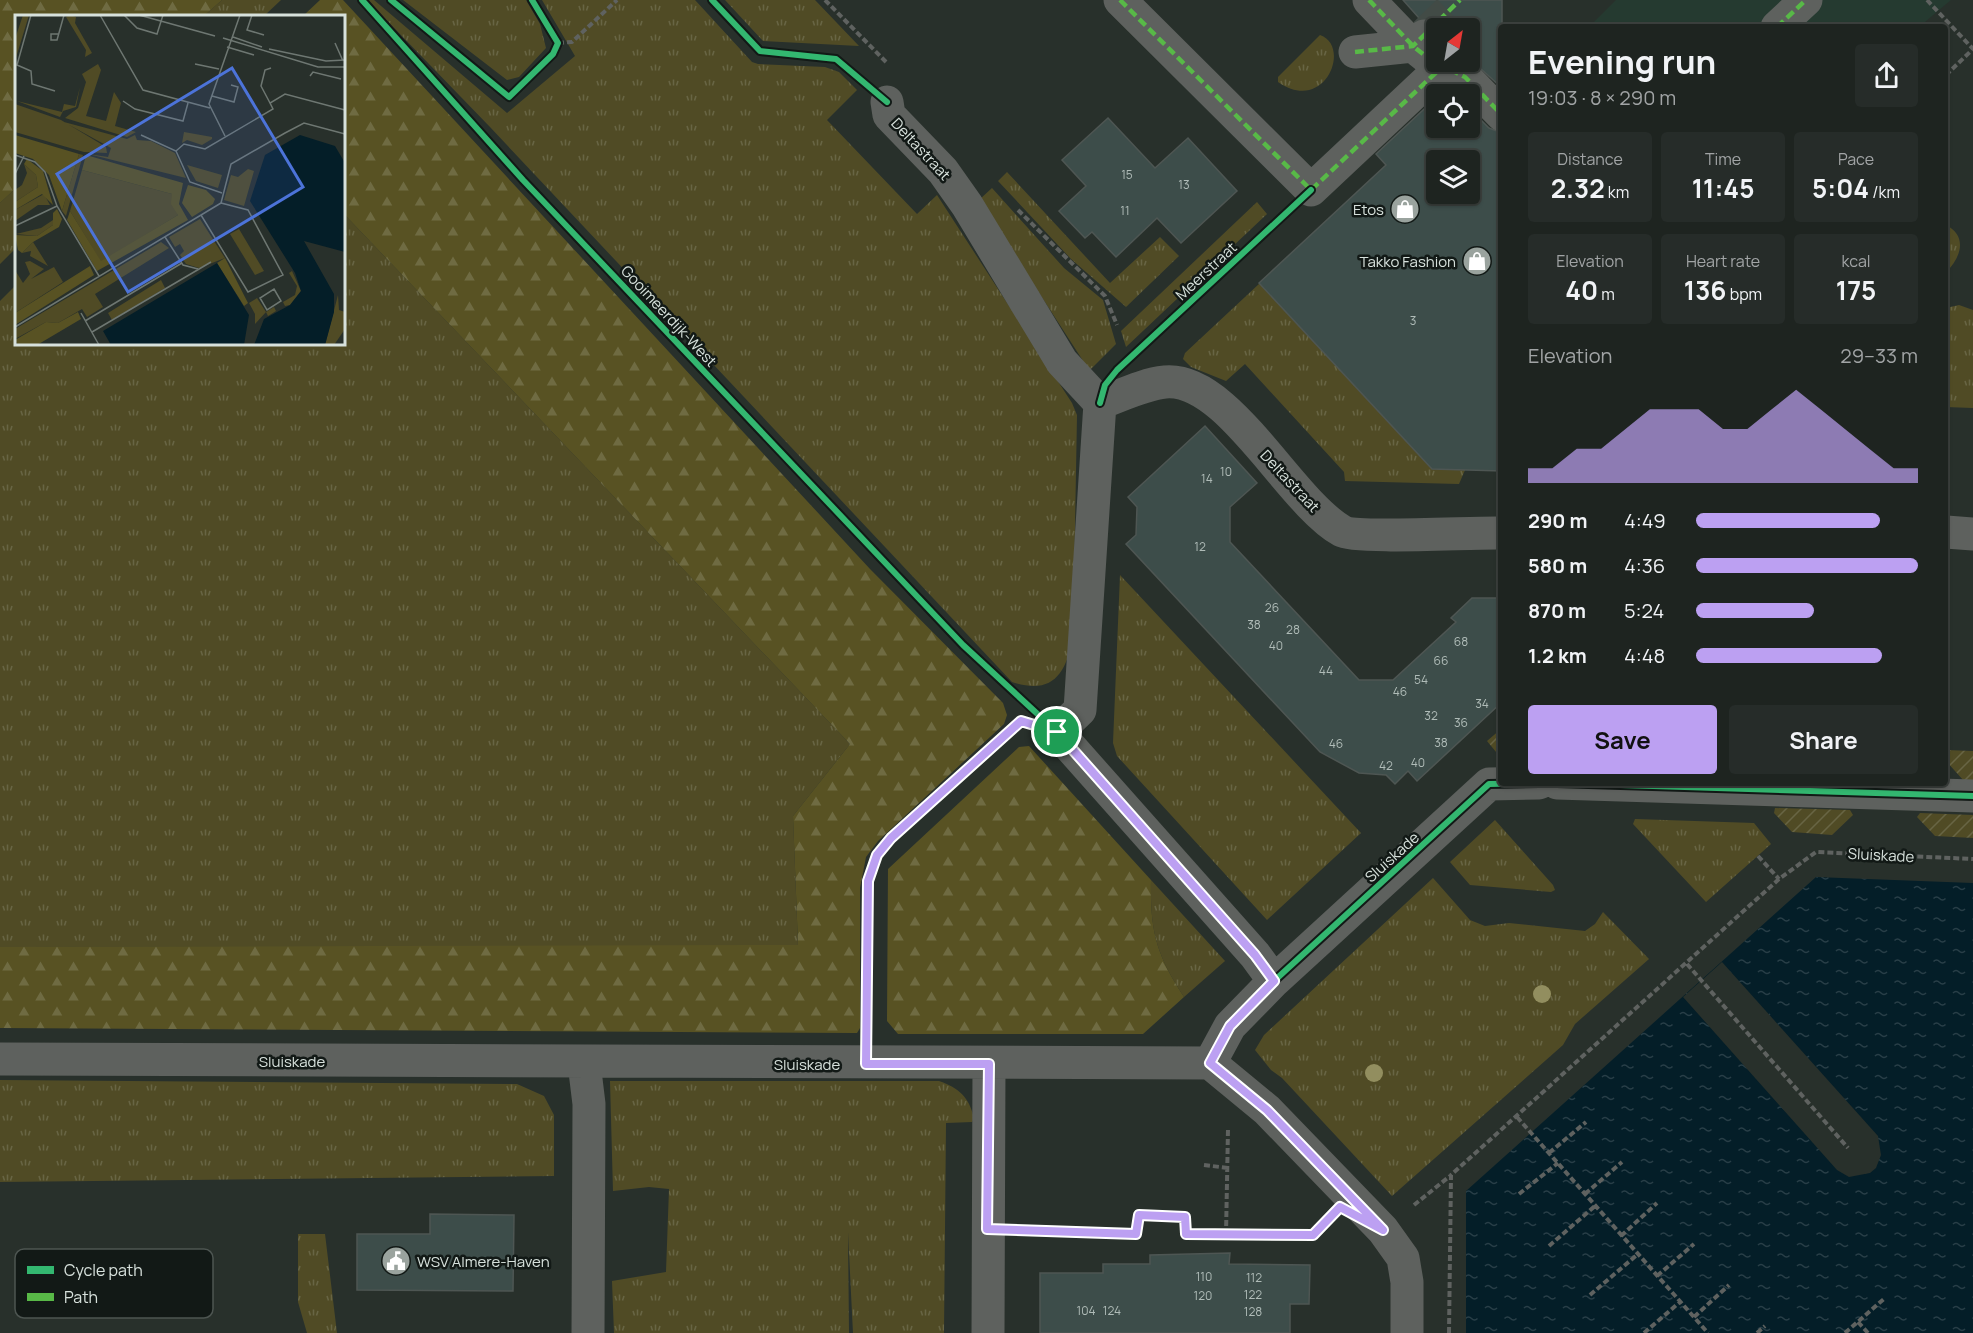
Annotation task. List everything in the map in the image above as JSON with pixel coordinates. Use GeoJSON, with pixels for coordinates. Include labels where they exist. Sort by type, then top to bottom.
{"type":"FeatureCollection","features":[{"type":"Feature","properties":{"kind":"street"},"geometry":{"type":"LineString","coordinates":[[1120,0],[1311,190],[1437,72]]}},
{"type":"Feature","properties":{"kind":"street"},"geometry":{"type":"LineString","coordinates":[[1369,0],[1419,40],[1426,54]]}},
{"type":"Feature","properties":{"kind":"street"},"geometry":{"type":"LineString","coordinates":[[1780,24],[1806,0]]}},
{"type":"Feature","properties":{"kind":"street"},"geometry":{"type":"LineString","coordinates":[[1355,52],[1419,40]]}},
{"type":"Feature","properties":{"kind":"street"},"geometry":{"type":"LineString","coordinates":[[1455,72],[1465,77],[1498,111]]}},
{"type":"Feature","properties":{"kind":"street","name":"Deltastraat"},"geometry":{"type":"LineString","coordinates":[[887,102],[889,115],[944,171],[968,205],[1062,362],[1100,403],[1166,382],[1198,388],[1219,404],[1318,512],[1344,532],[1498,533]]}},
{"type":"Feature","properties":{"kind":"street"},"geometry":{"type":"LineString","coordinates":[[1100,403],[1080,710],[1057,732],[1255,955],[1274,981]]}},
{"type":"Feature","properties":{"kind":"street"},"geometry":{"type":"LineString","coordinates":[[1948,532],[1973,534]]}},
{"type":"Feature","properties":{"kind":"street","name":"Sluiskade"},"geometry":{"type":"LineString","coordinates":[[0,1059],[584,1063],[1210,1063],[1230,1026],[1274,981],[1489,784],[1498,784]]}},
{"type":"Feature","properties":{"kind":"street"},"geometry":{"type":"LineString","coordinates":[[1653,786],[1973,796]]}},
{"type":"Feature","properties":{"kind":"street"},"geometry":{"type":"LineString","coordinates":[[584,1063],[589,1104],[588,1333]]}},
{"type":"Feature","properties":{"kind":"street"},"geometry":{"type":"LineString","coordinates":[[1210,1063],[1267,1110],[1383,1230],[1403,1258],[1407,1282],[1407,1333]]}},
{"type":"Feature","properties":{"kind":"street"},"geometry":{"type":"LineString","coordinates":[[988,1333],[989,1064]]}},
{"type":"Feature","properties":{"kind":"path"},"geometry":{"type":"LineString","coordinates":[[553,34],[557,46],[572,42],[617,0]]}},
{"type":"Feature","properties":{"kind":"path"},"geometry":{"type":"LineString","coordinates":[[825,0],[895,70]]}},
{"type":"Feature","properties":{"kind":"path"},"geometry":{"type":"LineString","coordinates":[[1927,0],[1973,49],[1948,73]]}},
{"type":"Feature","properties":{"kind":"path"},"geometry":{"type":"LineString","coordinates":[[1016,208],[1106,297],[1117,325]]}},
{"type":"Feature","properties":{"kind":"path"},"geometry":{"type":"LineString","coordinates":[[1758,856],[1779,879]]}},
{"type":"Feature","properties":{"kind":"path"},"geometry":{"type":"LineString","coordinates":[[1687,964],[1848,1148]]}},
{"type":"Feature","properties":{"kind":"path"},"geometry":{"type":"LineString","coordinates":[[1226,1235],[1228,1125],[1267,1110]]}},
{"type":"Feature","properties":{"kind":"path"},"geometry":{"type":"LineString","coordinates":[[1517,1116],[1708,1333]]}},
{"type":"Feature","properties":{"kind":"path"},"geometry":{"type":"LineString","coordinates":[[1547,1152],[1586,1122]]}},
{"type":"Feature","properties":{"kind":"path"},"geometry":{"type":"LineString","coordinates":[[1586,1194],[1622,1162]]}},
{"type":"Feature","properties":{"kind":"path"},"geometry":{"type":"LineString","coordinates":[[1519,1194],[1558,1163]]}},
{"type":"Feature","properties":{"kind":"path"},"geometry":{"type":"LineString","coordinates":[[1204,1165],[1228,1168]]}},
{"type":"Feature","properties":{"kind":"path"},"geometry":{"type":"LineString","coordinates":[[1449,1333],[1451,1175]]}},
{"type":"Feature","properties":{"kind":"path"},"geometry":{"type":"LineString","coordinates":[[1622,1236],[1658,1203]]}},
{"type":"Feature","properties":{"kind":"path"},"geometry":{"type":"LineString","coordinates":[[1549,1246],[1595,1206]]}},
{"type":"Feature","properties":{"kind":"path"},"geometry":{"type":"LineString","coordinates":[[987,1229],[1136,1234],[1139,1215],[1185,1217],[1186,1234],[1313,1235],[1326,1221]]}},
{"type":"Feature","properties":{"kind":"path"},"geometry":{"type":"LineString","coordinates":[[1657,1276],[1694,1244]]}},
{"type":"Feature","properties":{"kind":"path"},"geometry":{"type":"LineString","coordinates":[[1590,1295],[1638,1254]]}},
{"type":"Feature","properties":{"kind":"path"},"geometry":{"type":"LineString","coordinates":[[1694,1317],[1729,1285]]}},
{"type":"Feature","properties":{"kind":"path"},"geometry":{"type":"LineString","coordinates":[[1845,1333],[1885,1298]]}},
{"type":"Feature","properties":{"kind":"path"},"geometry":{"type":"LineString","coordinates":[[1644,1333],[1680,1302]]}},
{"type":"Feature","properties":{"kind":"path"},"geometry":{"type":"LineString","coordinates":[[1858,1322],[1868,1333]]}},
{"type":"Feature","properties":{"kind":"path"},"geometry":{"type":"LineString","coordinates":[[1757,1333],[1765,1326]]}},
{"type":"Feature","properties":{"kind":"shaded area"},"geometry":{"type":"Polygon","coordinates":[[[1616,0],[1951,0],[1923,24],[1592,24],[1616,0]]]}},
{"type":"Feature","properties":{"kind":"green space"},"geometry":{"type":"Polygon","coordinates":[[[0,0],[222,0],[205,15],[15,15],[15,189],[0,203],[0,0]]]}},
{"type":"Feature","properties":{"kind":"green space"},"geometry":{"type":"Polygon","coordinates":[[[222,0],[281,0],[265,15],[205,15],[222,0]]]}},
{"type":"Feature","properties":{"kind":"green space"},"geometry":{"type":"Polygon","coordinates":[[[320,0],[343,0],[870,569],[1003,703],[1007,715],[1004,724],[878,841],[866,857],[860,888],[860,1028],[857,1033],[0,1028],[0,947],[798,945],[793,816],[850,744],[345,215],[345,15],[304,15],[320,0]]]}},
{"type":"Feature","properties":{"kind":"green space"},"geometry":{"type":"Polygon","coordinates":[[[367,0],[374,0],[507,113],[575,56],[542,0],[695,0],[752,62],[825,67],[839,72],[857,90],[827,120],[917,214],[937,195],[1072,403],[1077,415],[1073,639],[1066,663],[1055,679],[1037,686],[1012,682],[490,127],[367,0]]]}},
{"type":"Feature","properties":{"kind":"green space"},"geometry":{"type":"Polygon","coordinates":[[[403,0],[526,0],[540,24],[546,48],[519,77],[507,80],[403,0]]]}},
{"type":"Feature","properties":{"kind":"green space"},"geometry":{"type":"Polygon","coordinates":[[[725,0],[815,0],[859,46],[763,41],[725,0]]]}},
{"type":"Feature","properties":{"kind":"green space"},"geometry":{"type":"Polygon","coordinates":[[[1320,35],[1329,42],[1334,52],[1329,75],[1320,85],[1309,90],[1295,90],[1278,82],[1278,77],[1320,35]]]}},
{"type":"Feature","properties":{"kind":"green space"},"geometry":{"type":"Polygon","coordinates":[[[1007,172],[1110,283],[1160,237],[1179,256],[1126,307],[1071,259],[998,181],[1007,172]]]}},
{"type":"Feature","properties":{"kind":"green space"},"geometry":{"type":"Polygon","coordinates":[[[992,188],[1064,268],[1103,300],[1116,344],[1089,370],[979,200],[992,188]]]}},
{"type":"Feature","properties":{"kind":"green space"},"geometry":{"type":"Polygon","coordinates":[[[15,189],[15,249],[0,264],[0,203],[15,189]]]}},
{"type":"Feature","properties":{"kind":"green space"},"geometry":{"type":"Polygon","coordinates":[[[1257,202],[1267,214],[1126,347],[1121,331],[1257,202]]]}},
{"type":"Feature","properties":{"kind":"green space"},"geometry":{"type":"Polygon","coordinates":[[[345,215],[850,744],[793,816],[798,946],[0,947],[0,301],[15,286],[15,345],[345,345],[345,215]]]}},
{"type":"Feature","properties":{"kind":"green space"},"geometry":{"type":"Polygon","coordinates":[[[1948,226],[1960,241],[1958,254],[1948,270],[1948,226]]]}},
{"type":"Feature","properties":{"kind":"green space"},"geometry":{"type":"Polygon","coordinates":[[[1260,283],[1465,470],[1459,484],[1345,481],[1344,472],[1245,364],[1226,381],[1191,367],[1183,359],[1185,353],[1260,283]]]}},
{"type":"Feature","properties":{"kind":"green space"},"geometry":{"type":"Polygon","coordinates":[[[1959,305],[1973,310],[1973,408],[1948,407],[1948,308],[1959,305]]]}},
{"type":"Feature","properties":{"kind":"green space"},"geometry":{"type":"Polygon","coordinates":[[[1120,575],[1361,833],[1267,920],[1117,756],[1113,743],[1120,575]]]}},
{"type":"Feature","properties":{"kind":"green space"},"geometry":{"type":"Polygon","coordinates":[[[1498,732],[1498,754],[1487,741],[1498,732]]]}},
{"type":"Feature","properties":{"kind":"green space"},"geometry":{"type":"Polygon","coordinates":[[[1029,746],[1151,880],[1152,914],[1157,942],[1167,968],[1184,997],[1143,1034],[898,1034],[887,1021],[888,869],[1019,747],[1029,746]]]}},
{"type":"Feature","properties":{"kind":"green space"},"geometry":{"type":"Polygon","coordinates":[[[1948,750],[1973,751],[1973,782],[1964,781],[1948,763],[1948,750]]]}},
{"type":"Feature","properties":{"kind":"green space"},"geometry":{"type":"Polygon","coordinates":[[[1775,808],[1850,810],[1853,815],[1832,835],[1792,832],[1774,813],[1775,808]]]}},
{"type":"Feature","properties":{"kind":"green space"},"geometry":{"type":"Polygon","coordinates":[[[1920,813],[1973,815],[1973,838],[1935,836],[1917,817],[1920,813]]]}},
{"type":"Feature","properties":{"kind":"green space"},"geometry":{"type":"Polygon","coordinates":[[[1635,819],[1754,823],[1771,844],[1706,902],[1633,824],[1635,819]]]}},
{"type":"Feature","properties":{"kind":"green space"},"geometry":{"type":"Polygon","coordinates":[[[1495,820],[1555,890],[1551,892],[1470,885],[1450,862],[1495,820]]]}},
{"type":"Feature","properties":{"kind":"green space"},"geometry":{"type":"Polygon","coordinates":[[[1433,878],[1470,920],[1485,926],[1509,923],[1585,931],[1595,924],[1603,912],[1649,959],[1575,1024],[1563,1045],[1392,1196],[1282,1078],[1271,1070],[1255,1050],[1264,1035],[1433,878]]]}},
{"type":"Feature","properties":{"kind":"green space"},"geometry":{"type":"Polygon","coordinates":[[[1151,880],[1225,961],[1184,997],[1167,968],[1157,942],[1152,914],[1151,880]]]}},
{"type":"Feature","properties":{"kind":"green space"},"geometry":{"type":"Polygon","coordinates":[[[0,1080],[517,1084],[544,1096],[554,1115],[554,1176],[0,1182],[0,1080]]]}},
{"type":"Feature","properties":{"kind":"green space"},"geometry":{"type":"Polygon","coordinates":[[[610,1081],[939,1081],[958,1090],[969,1104],[974,1118],[972,1122],[946,1123],[944,1333],[853,1333],[848,1232],[849,1333],[614,1333],[612,1281],[666,1272],[669,1189],[649,1187],[613,1191],[610,1081]]]}},
{"type":"Feature","properties":{"kind":"green space"},"geometry":{"type":"Polygon","coordinates":[[[298,1234],[325,1234],[337,1333],[307,1333],[298,1302],[298,1234]]]}},
{"type":"Feature","properties":{"kind":"water"},"geometry":{"type":"Polygon","coordinates":[[[1816,877],[1973,883],[1973,1333],[1466,1333],[1466,1191],[1816,877]]]}},
{"type":"Feature","properties":{"kind":"pier"},"geometry":{"type":"Polygon","coordinates":[[[1722,962],[1878,1136],[1881,1155],[1876,1168],[1870,1173],[1849,1177],[1837,1170],[1683,997],[1722,962]]]}},
{"type":"Feature","properties":{"kind":"building"},"geometry":{"type":"Polygon","coordinates":[[[1403,0],[1502,0],[1502,24],[1498,24],[1498,84],[1480,68],[1480,18],[1419,18],[1403,0]]]}},
{"type":"Feature","properties":{"kind":"building"},"geometry":{"type":"Polygon","coordinates":[[[1426,107],[1426,138],[1480,138],[1480,119],[1489,128],[1498,131],[1498,471],[1432,469],[1259,283],[1386,165],[1376,154],[1426,107]]]}},
{"type":"Feature","properties":{"kind":"building"},"geometry":{"type":"Polygon","coordinates":[[[1108,118],[1155,168],[1188,138],[1237,191],[1181,243],[1157,218],[1116,257],[1092,232],[1085,238],[1059,211],[1086,186],[1062,160],[1108,118]]]}},
{"type":"Feature","properties":{"kind":"building"},"geometry":{"type":"Polygon","coordinates":[[[1205,426],[1257,483],[1230,507],[1230,542],[1359,680],[1393,680],[1456,622],[1451,618],[1472,598],[1498,598],[1498,706],[1417,781],[1408,771],[1395,784],[1386,775],[1359,773],[1320,752],[1126,544],[1136,535],[1137,507],[1128,497],[1205,426]]]}},
{"type":"Feature","properties":{"kind":"building"},"geometry":{"type":"Polygon","coordinates":[[[430,1214],[514,1215],[513,1291],[357,1290],[357,1234],[430,1234],[430,1214]]]}},
{"type":"Feature","properties":{"kind":"building"},"geometry":{"type":"Polygon","coordinates":[[[1230,1253],[1229,1264],[1310,1265],[1309,1304],[1290,1304],[1290,1333],[1040,1333],[1040,1273],[1103,1273],[1103,1264],[1150,1264],[1150,1255],[1230,1253]]]}},
{"type":"Feature","properties":{"kind":"tunnel"},"geometry":{"type":"LineString","coordinates":[[1425,34],[1460,0]]}},
{"type":"Feature","properties":{"kind":"marked path"},"geometry":{"type":"LineString","coordinates":[[1120,0],[1311,190],[1437,72]]}},
{"type":"Feature","properties":{"kind":"marked path"},"geometry":{"type":"LineString","coordinates":[[1369,0],[1413,46],[1429,59],[1465,77],[1498,111]]}},
{"type":"Feature","properties":{"kind":"marked path"},"geometry":{"type":"LineString","coordinates":[[1355,52],[1413,46],[1460,0]]}},
{"type":"Feature","properties":{"kind":"marked path"},"geometry":{"type":"LineString","coordinates":[[1780,24],[1806,0]]}},
{"type":"Feature","properties":{"kind":"cycle path","name":"Gooimeerdijk-West"},"geometry":{"type":"LineString","coordinates":[[362,0],[523,180],[963,645],[1057,732],[1255,955],[1274,981],[1489,784],[1498,784]]}},
{"type":"Feature","properties":{"kind":"cycle path"},"geometry":{"type":"LineString","coordinates":[[391,0],[509,97],[553,54],[558,43],[532,0]]}},
{"type":"Feature","properties":{"kind":"cycle path"},"geometry":{"type":"LineString","coordinates":[[712,0],[760,51],[836,59],[887,102]]}},
{"type":"Feature","properties":{"kind":"cycle path","name":"Meerstraat"},"geometry":{"type":"LineString","coordinates":[[1100,403],[1105,385],[1117,370],[1311,190]]}},
{"type":"Feature","properties":{"kind":"cycle path"},"geometry":{"type":"LineString","coordinates":[[865,1064],[868,881],[877,855],[891,838],[1021,721],[1052,730]]}},
{"type":"Feature","properties":{"kind":"cycle path"},"geometry":{"type":"LineString","coordinates":[[1653,786],[1973,796]]}},
{"type":"Feature","properties":{"kind":"place","name":"Etos"},"geometry":{"type":"Point","coordinates":[1405,209]}},
{"type":"Feature","properties":{"kind":"place","name":"Takko Fashion"},"geometry":{"type":"Point","coordinates":[1477,261]}},
{"type":"Feature","properties":{"kind":"place","name":"WSV Almere-Haven"},"geometry":{"type":"Point","coordinates":[396,1261]}},
{"type":"Feature","properties":{"kind":"route"},"geometry":{"type":"LineString","coordinates":[[1021,721],[1057,732],[1255,955],[1274,981],[1230,1026],[1210,1063],[1267,1110],[1383,1230],[1340,1207],[1313,1235],[1186,1234],[1185,1217],[1139,1215],[1136,1234],[987,1229],[989,1064],[866,1064],[868,881],[877,855],[891,838],[1021,721]]}}]}
